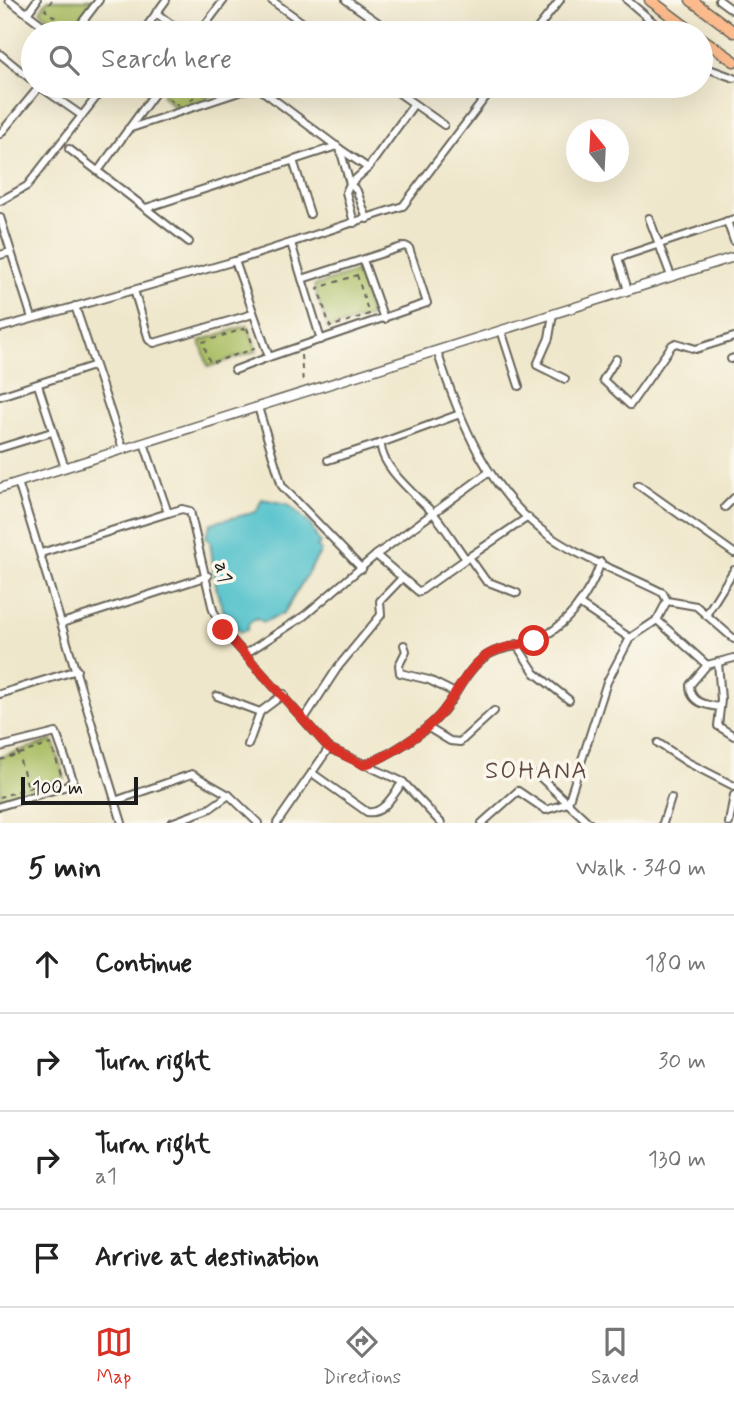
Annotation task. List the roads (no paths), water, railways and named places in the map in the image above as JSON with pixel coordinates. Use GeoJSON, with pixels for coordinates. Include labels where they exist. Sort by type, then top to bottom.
{"type":"FeatureCollection","features":[{"type":"Feature","properties":{"kind":"main road"},"geometry":{"type":"LineString","coordinates":[[650,0],[678,21]]}},
{"type":"Feature","properties":{"kind":"main road"},"geometry":{"type":"LineString","coordinates":[[691,0],[734,32]]}},
{"type":"Feature","properties":{"kind":"main road"},"geometry":{"type":"LineString","coordinates":[[713,46],[734,61]]}},
{"type":"Feature","properties":{"kind":"street"},"geometry":{"type":"LineString","coordinates":[[9,0],[37,21]]}},
{"type":"Feature","properties":{"kind":"street"},"geometry":{"type":"LineString","coordinates":[[27,14],[37,0]]}},
{"type":"Feature","properties":{"kind":"street"},"geometry":{"type":"LineString","coordinates":[[80,21],[99,0]]}},
{"type":"Feature","properties":{"kind":"street"},"geometry":{"type":"LineString","coordinates":[[150,21],[166,0]]}},
{"type":"Feature","properties":{"kind":"street"},"geometry":{"type":"LineString","coordinates":[[208,21],[225,0]]}},
{"type":"Feature","properties":{"kind":"street"},"geometry":{"type":"LineString","coordinates":[[271,0],[300,21]]}},
{"type":"Feature","properties":{"kind":"street"},"geometry":{"type":"LineString","coordinates":[[346,0],[376,21]]}},
{"type":"Feature","properties":{"kind":"street"},"geometry":{"type":"LineString","coordinates":[[543,21],[560,0]]}},
{"type":"Feature","properties":{"kind":"street"},"geometry":{"type":"LineString","coordinates":[[628,0],[652,21]]}},
{"type":"Feature","properties":{"kind":"street"},"geometry":{"type":"LineString","coordinates":[[719,0],[734,11]]}},
{"type":"Feature","properties":{"kind":"street"},"geometry":{"type":"LineString","coordinates":[[156,13],[167,21]]}},
{"type":"Feature","properties":{"kind":"street"},"geometry":{"type":"LineString","coordinates":[[0,54],[21,71]]}},
{"type":"Feature","properties":{"kind":"street"},"geometry":{"type":"LineString","coordinates":[[713,70],[734,78]]}},
{"type":"Feature","properties":{"kind":"street"},"geometry":{"type":"LineString","coordinates":[[0,134],[30,98]]}},
{"type":"Feature","properties":{"kind":"street"},"geometry":{"type":"LineString","coordinates":[[56,98],[81,115]]}},
{"type":"Feature","properties":{"kind":"street"},"geometry":{"type":"LineString","coordinates":[[0,201],[27,186],[95,98]]}},
{"type":"Feature","properties":{"kind":"street"},"geometry":{"type":"LineString","coordinates":[[98,171],[151,98]]}},
{"type":"Feature","properties":{"kind":"street"},"geometry":{"type":"LineString","coordinates":[[128,129],[221,98]]}},
{"type":"Feature","properties":{"kind":"street"},"geometry":{"type":"LineString","coordinates":[[273,98],[368,168]]}},
{"type":"Feature","properties":{"kind":"street"},"geometry":{"type":"LineString","coordinates":[[406,98],[444,125]]}},
{"type":"Feature","properties":{"kind":"street"},"geometry":{"type":"LineString","coordinates":[[0,328],[235,261],[394,210],[410,200],[485,98]]}},
{"type":"Feature","properties":{"kind":"street"},"geometry":{"type":"LineString","coordinates":[[355,223],[346,192],[350,184],[368,168],[414,104]]}},
{"type":"Feature","properties":{"kind":"street"},"geometry":{"type":"LineString","coordinates":[[0,120],[9,126]]}},
{"type":"Feature","properties":{"kind":"street"},"geometry":{"type":"LineString","coordinates":[[338,147],[350,184],[358,191],[367,219]]}},
{"type":"Feature","properties":{"kind":"street"},"geometry":{"type":"LineString","coordinates":[[146,208],[338,147]]}},
{"type":"Feature","properties":{"kind":"street"},"geometry":{"type":"LineString","coordinates":[[69,149],[189,242]]}},
{"type":"Feature","properties":{"kind":"street"},"geometry":{"type":"LineString","coordinates":[[293,160],[310,214]]}},
{"type":"Feature","properties":{"kind":"street"},"geometry":{"type":"LineString","coordinates":[[0,217],[32,318]]}},
{"type":"Feature","properties":{"kind":"street"},"geometry":{"type":"LineString","coordinates":[[649,218],[671,276]]}},
{"type":"Feature","properties":{"kind":"street"},"geometry":{"type":"LineString","coordinates":[[628,290],[618,258],[731,220],[734,241]]}},
{"type":"Feature","properties":{"kind":"street"},"geometry":{"type":"LineString","coordinates":[[291,243],[321,340]]}},
{"type":"Feature","properties":{"kind":"street"},"geometry":{"type":"LineString","coordinates":[[235,370],[427,303],[410,248],[405,246],[302,279]]}},
{"type":"Feature","properties":{"kind":"street"},"geometry":{"type":"LineString","coordinates":[[0,255],[11,252]]}},
{"type":"Feature","properties":{"kind":"street"},"geometry":{"type":"LineString","coordinates":[[0,488],[734,257]]}},
{"type":"Feature","properties":{"kind":"street"},"geometry":{"type":"LineString","coordinates":[[363,260],[384,319]]}},
{"type":"Feature","properties":{"kind":"street"},"geometry":{"type":"LineString","coordinates":[[235,261],[269,356]]}},
{"type":"Feature","properties":{"kind":"street"},"geometry":{"type":"LineString","coordinates":[[134,290],[149,340],[154,343],[253,314]]}},
{"type":"Feature","properties":{"kind":"street"},"geometry":{"type":"LineString","coordinates":[[75,306],[123,449]]}},
{"type":"Feature","properties":{"kind":"street"},"geometry":{"type":"LineString","coordinates":[[553,314],[549,338],[537,365],[565,379]]}},
{"type":"Feature","properties":{"kind":"street"},"geometry":{"type":"LineString","coordinates":[[501,330],[519,386]]}},
{"type":"Feature","properties":{"kind":"street"},"geometry":{"type":"LineString","coordinates":[[616,359],[603,380],[631,405],[672,345],[676,343],[696,349],[734,337]]}},
{"type":"Feature","properties":{"kind":"street"},"geometry":{"type":"LineString","coordinates":[[437,351],[460,414],[489,472],[528,517],[548,536],[663,593],[667,601]]}},
{"type":"Feature","properties":{"kind":"street"},"geometry":{"type":"LineString","coordinates":[[0,396],[93,366]]}},
{"type":"Feature","properties":{"kind":"street"},"geometry":{"type":"LineString","coordinates":[[38,385],[65,468]]}},
{"type":"Feature","properties":{"kind":"street"},"geometry":{"type":"LineString","coordinates":[[258,407],[282,486],[362,569]]}},
{"type":"Feature","properties":{"kind":"street"},"geometry":{"type":"LineString","coordinates":[[328,460],[425,429],[460,414]]}},
{"type":"Feature","properties":{"kind":"street"},"geometry":{"type":"LineString","coordinates":[[0,448],[52,432]]}},
{"type":"Feature","properties":{"kind":"street"},"geometry":{"type":"LineString","coordinates":[[41,553],[168,513],[144,443]]}},
{"type":"Feature","properties":{"kind":"street"},"geometry":{"type":"LineString","coordinates":[[381,443],[386,461],[433,513],[486,581],[517,593]]}},
{"type":"Feature","properties":{"kind":"street"},"geometry":{"type":"LineString","coordinates":[[245,654],[304,616],[376,555],[489,472]]}},
{"type":"Feature","properties":{"kind":"street"},"geometry":{"type":"LineString","coordinates":[[18,482],[122,823]]}},
{"type":"Feature","properties":{"kind":"street"},"geometry":{"type":"LineString","coordinates":[[638,485],[734,553]]}},
{"type":"Feature","properties":{"kind":"street"},"geometry":{"type":"LineString","coordinates":[[726,507],[734,498]]}},
{"type":"Feature","properties":{"kind":"street","name":"a1"},"geometry":{"type":"LineString","coordinates":[[168,513],[182,509],[190,511],[217,620],[329,748]]}},
{"type":"Feature","properties":{"kind":"street"},"geometry":{"type":"LineString","coordinates":[[376,555],[419,592],[528,517]]}},
{"type":"Feature","properties":{"kind":"street"},"geometry":{"type":"LineString","coordinates":[[364,765],[395,750],[427,727],[440,715],[466,676],[484,657],[542,637],[579,604],[593,584],[601,562]]}},
{"type":"Feature","properties":{"kind":"street"},"geometry":{"type":"LineString","coordinates":[[706,615],[734,570]]}},
{"type":"Feature","properties":{"kind":"street"},"geometry":{"type":"LineString","coordinates":[[62,623],[208,576]]}},
{"type":"Feature","properties":{"kind":"street"},"geometry":{"type":"LineString","coordinates":[[304,719],[338,667],[382,615],[380,601],[401,579]]}},
{"type":"Feature","properties":{"kind":"street"},"geometry":{"type":"LineString","coordinates":[[667,601],[696,606],[734,639]]}},
{"type":"Feature","properties":{"kind":"street"},"geometry":{"type":"LineString","coordinates":[[568,803],[607,682],[629,638],[657,620],[667,601]]}},
{"type":"Feature","properties":{"kind":"street"},"geometry":{"type":"LineString","coordinates":[[579,604],[629,638]]}},
{"type":"Feature","properties":{"kind":"street"},"geometry":{"type":"LineString","coordinates":[[657,620],[707,665]]}},
{"type":"Feature","properties":{"kind":"street"},"geometry":{"type":"LineString","coordinates":[[516,644],[536,673],[569,700]]}},
{"type":"Feature","properties":{"kind":"street"},"geometry":{"type":"LineString","coordinates":[[404,645],[406,651],[400,665],[400,673],[429,680],[455,693]]}},
{"type":"Feature","properties":{"kind":"street"},"geometry":{"type":"LineString","coordinates":[[720,707],[703,705],[690,693],[691,681],[707,665],[732,658],[734,650]]}},
{"type":"Feature","properties":{"kind":"street"},"geometry":{"type":"LineString","coordinates":[[718,662],[718,726],[734,736]]}},
{"type":"Feature","properties":{"kind":"street"},"geometry":{"type":"LineString","coordinates":[[0,694],[77,670]]}},
{"type":"Feature","properties":{"kind":"street"},"geometry":{"type":"LineString","coordinates":[[248,745],[260,712],[284,694]]}},
{"type":"Feature","properties":{"kind":"street"},"geometry":{"type":"LineString","coordinates":[[217,696],[260,712]]}},
{"type":"Feature","properties":{"kind":"street"},"geometry":{"type":"LineString","coordinates":[[427,727],[450,741],[460,742],[494,711]]}},
{"type":"Feature","properties":{"kind":"street"},"geometry":{"type":"LineString","coordinates":[[0,747],[57,733],[73,780],[67,786],[0,806]]}},
{"type":"Feature","properties":{"kind":"street"},"geometry":{"type":"LineString","coordinates":[[659,743],[687,762],[734,786]]}},
{"type":"Feature","properties":{"kind":"street"},"geometry":{"type":"LineString","coordinates":[[277,823],[329,748],[403,782],[441,823]]}},
{"type":"Feature","properties":{"kind":"street"},"geometry":{"type":"LineString","coordinates":[[312,773],[372,813],[380,811],[403,782]]}},
{"type":"Feature","properties":{"kind":"street"},"geometry":{"type":"LineString","coordinates":[[115,801],[186,774],[201,777],[229,795],[258,823]]}},
{"type":"Feature","properties":{"kind":"street"},"geometry":{"type":"LineString","coordinates":[[538,775],[589,823]]}},
{"type":"Feature","properties":{"kind":"street"},"geometry":{"type":"LineString","coordinates":[[482,823],[518,791],[545,810],[568,803]]}},
{"type":"Feature","properties":{"kind":"street"},"geometry":{"type":"LineString","coordinates":[[172,823],[209,809],[229,795]]}},
{"type":"Feature","properties":{"kind":"street"},"geometry":{"type":"LineString","coordinates":[[729,823],[734,795]]}},
{"type":"Feature","properties":{"kind":"street"},"geometry":{"type":"LineString","coordinates":[[663,823],[671,798]]}},
{"type":"Feature","properties":{"kind":"water"},"geometry":{"type":"Polygon","coordinates":[[[262,499],[288,504],[310,524],[320,544],[317,547],[321,551],[284,613],[264,622],[256,618],[249,623],[247,630],[241,632],[225,613],[220,602],[210,541],[205,538],[211,523],[256,512],[262,499]]]}},
{"type":"Feature","properties":{"kind":"district","name":"SOHANA"},"geometry":{"type":"Point","coordinates":[537,770]}}]}
